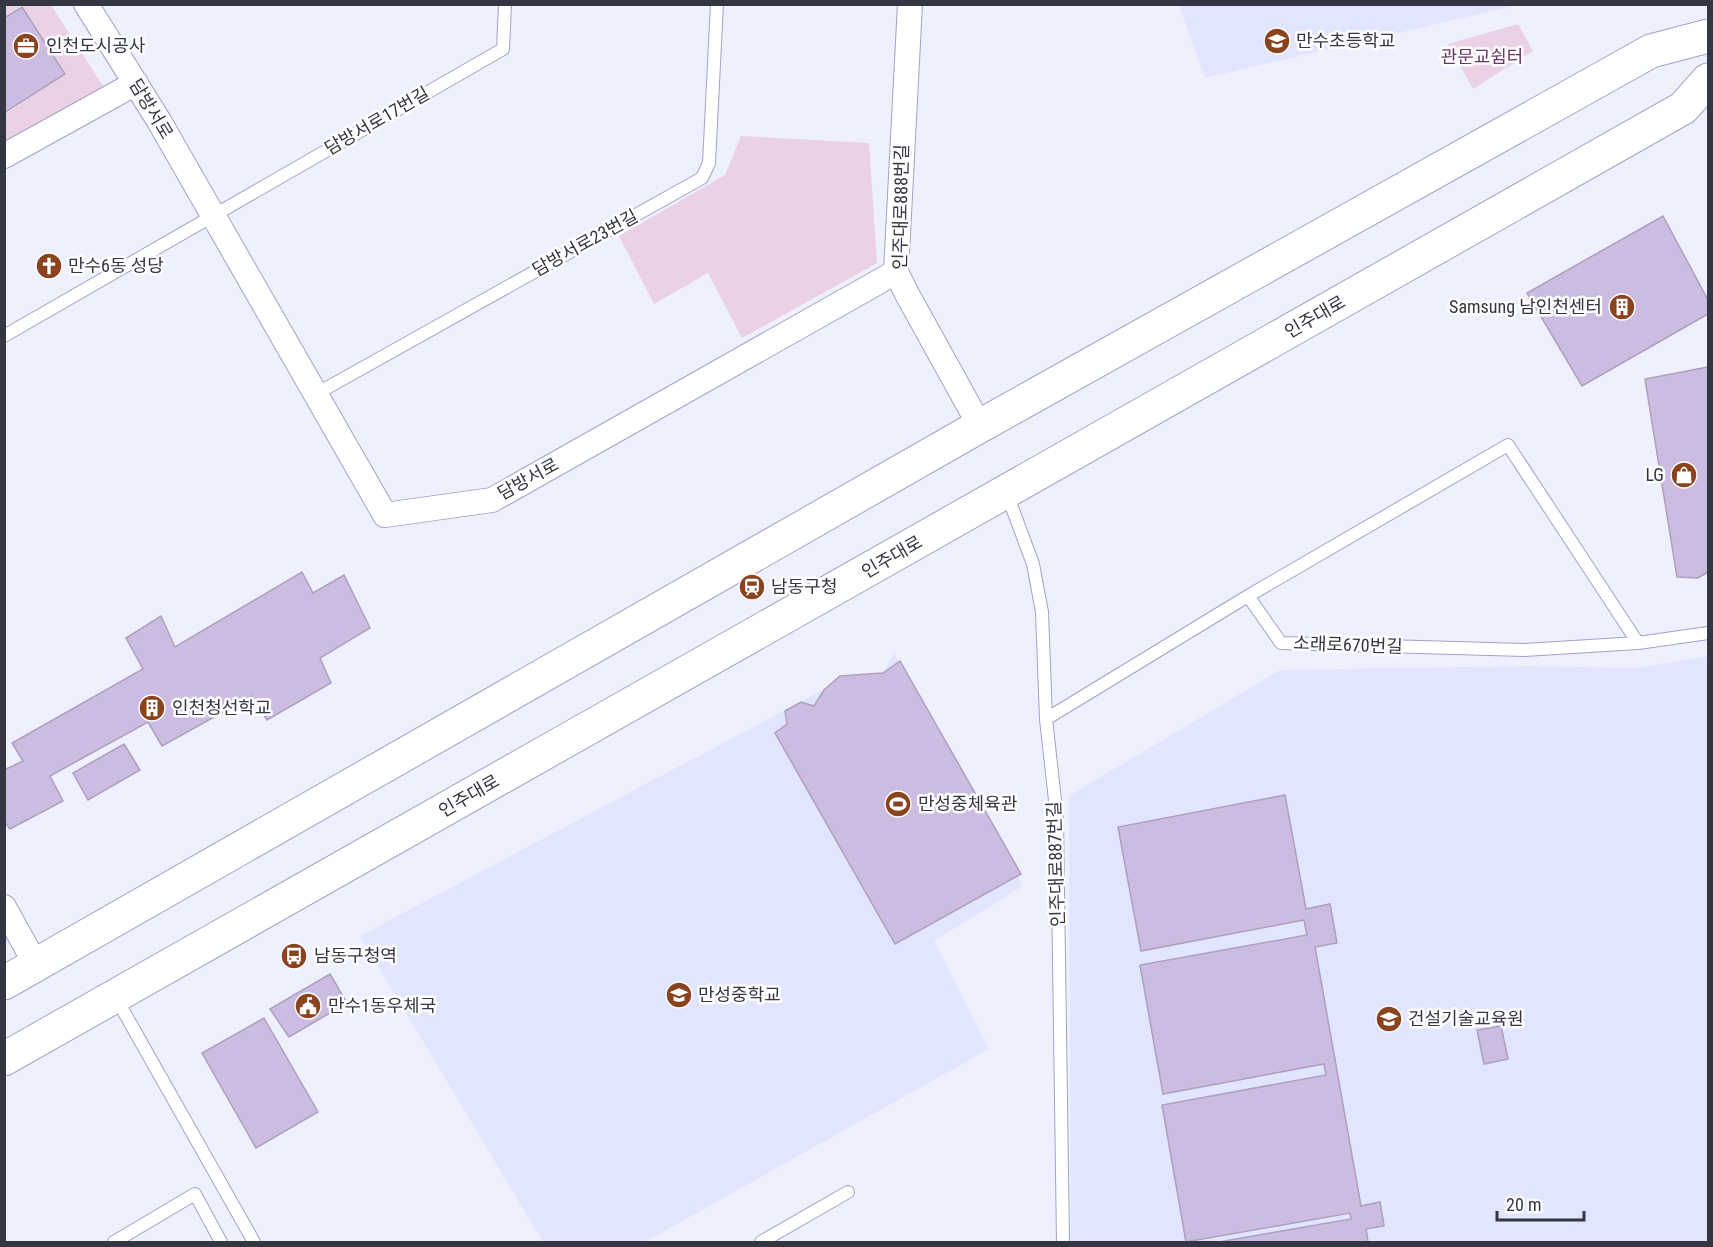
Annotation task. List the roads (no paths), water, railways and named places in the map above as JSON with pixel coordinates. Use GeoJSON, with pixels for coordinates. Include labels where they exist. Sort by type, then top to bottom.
{"type":"FeatureCollection","features":[{"type":"Feature","properties":{"kind":"main road"},"geometry":{"type":"LineString","coordinates":[[4,983],[980,426],[1651,51],[1708,36]]}},
{"type":"Feature","properties":{"kind":"main road","name":"인주대로"},"geometry":{"type":"LineString","coordinates":[[4,1059],[1683,108],[1708,80]]}},
{"type":"Feature","properties":{"kind":"street","name":"담방서로"},"geometry":{"type":"LineString","coordinates":[[86,4],[136,83],[385,515],[492,500],[896,272]]}},
{"type":"Feature","properties":{"kind":"street","name":"인주대로888번길"},"geometry":{"type":"LineString","coordinates":[[910,4],[896,272],[980,426]]}},
{"type":"Feature","properties":{"kind":"street"},"geometry":{"type":"LineString","coordinates":[[4,156],[136,83]]}},
{"type":"Feature","properties":{"kind":"street"},"geometry":{"type":"LineString","coordinates":[[4,906],[36,965]]}},
{"type":"Feature","properties":{"kind":"lane","name":"담방서로17번길"},"geometry":{"type":"LineString","coordinates":[[213,215],[503,49],[505,4]]}},
{"type":"Feature","properties":{"kind":"lane","name":"담방서로23번길"},"geometry":{"type":"LineString","coordinates":[[316,394],[702,178],[709,163],[717,4]]}},
{"type":"Feature","properties":{"kind":"lane"},"geometry":{"type":"LineString","coordinates":[[4,336],[213,215]]}},
{"type":"Feature","properties":{"kind":"lane"},"geometry":{"type":"LineString","coordinates":[[1046,719],[1248,596],[1508,445],[1638,643]]}},
{"type":"Feature","properties":{"kind":"lane","name":"인주대로887번길"},"geometry":{"type":"LineString","coordinates":[[1006,492],[1033,564],[1042,612],[1046,719],[1057,818],[1063,1242]]}},
{"type":"Feature","properties":{"kind":"lane","name":"소래로670번길"},"geometry":{"type":"LineString","coordinates":[[1248,596],[1281,643],[1524,650],[1638,643],[1708,633]]}},
{"type":"Feature","properties":{"kind":"lane"},"geometry":{"type":"LineString","coordinates":[[115,996],[254,1242]]}},
{"type":"Feature","properties":{"kind":"lane"},"geometry":{"type":"LineString","coordinates":[[761,1242],[848,1192]]}},
{"type":"Feature","properties":{"kind":"lane"},"geometry":{"type":"LineString","coordinates":[[114,1242],[195,1194],[221,1242]]}},
{"type":"Feature","properties":{"kind":"place","name":"만수초등학교"},"geometry":{"type":"Point","coordinates":[1277,41]}},
{"type":"Feature","properties":{"kind":"place","name":"인천도시공사"},"geometry":{"type":"Point","coordinates":[26,46]}},
{"type":"Feature","properties":{"kind":"place","name":"만수6동 성당"},"geometry":{"type":"Point","coordinates":[49,266]}},
{"type":"Feature","properties":{"kind":"place","name":"Samsung 남인천센터"},"geometry":{"type":"Point","coordinates":[1622,307]}},
{"type":"Feature","properties":{"kind":"place","name":"LG"},"geometry":{"type":"Point","coordinates":[1684,475]}},
{"type":"Feature","properties":{"kind":"place","name":"남동구청"},"geometry":{"type":"Point","coordinates":[752,587]}},
{"type":"Feature","properties":{"kind":"place","name":"인천청선학교"},"geometry":{"type":"Point","coordinates":[152,708]}},
{"type":"Feature","properties":{"kind":"place","name":"만성중체육관"},"geometry":{"type":"Point","coordinates":[898,804]}},
{"type":"Feature","properties":{"kind":"place","name":"남동구청역"},"geometry":{"type":"Point","coordinates":[294,956]}},
{"type":"Feature","properties":{"kind":"place","name":"만성중학교"},"geometry":{"type":"Point","coordinates":[679,995]}},
{"type":"Feature","properties":{"kind":"place","name":"만수1동우체국"},"geometry":{"type":"Point","coordinates":[308,1006]}},
{"type":"Feature","properties":{"kind":"place","name":"건설기술교육원"},"geometry":{"type":"Point","coordinates":[1389,1019]}},
{"type":"Feature","properties":{"kind":"park label","name":"관문교쉼터"},"geometry":{"type":"Point","coordinates":[1482,57]}}]}
